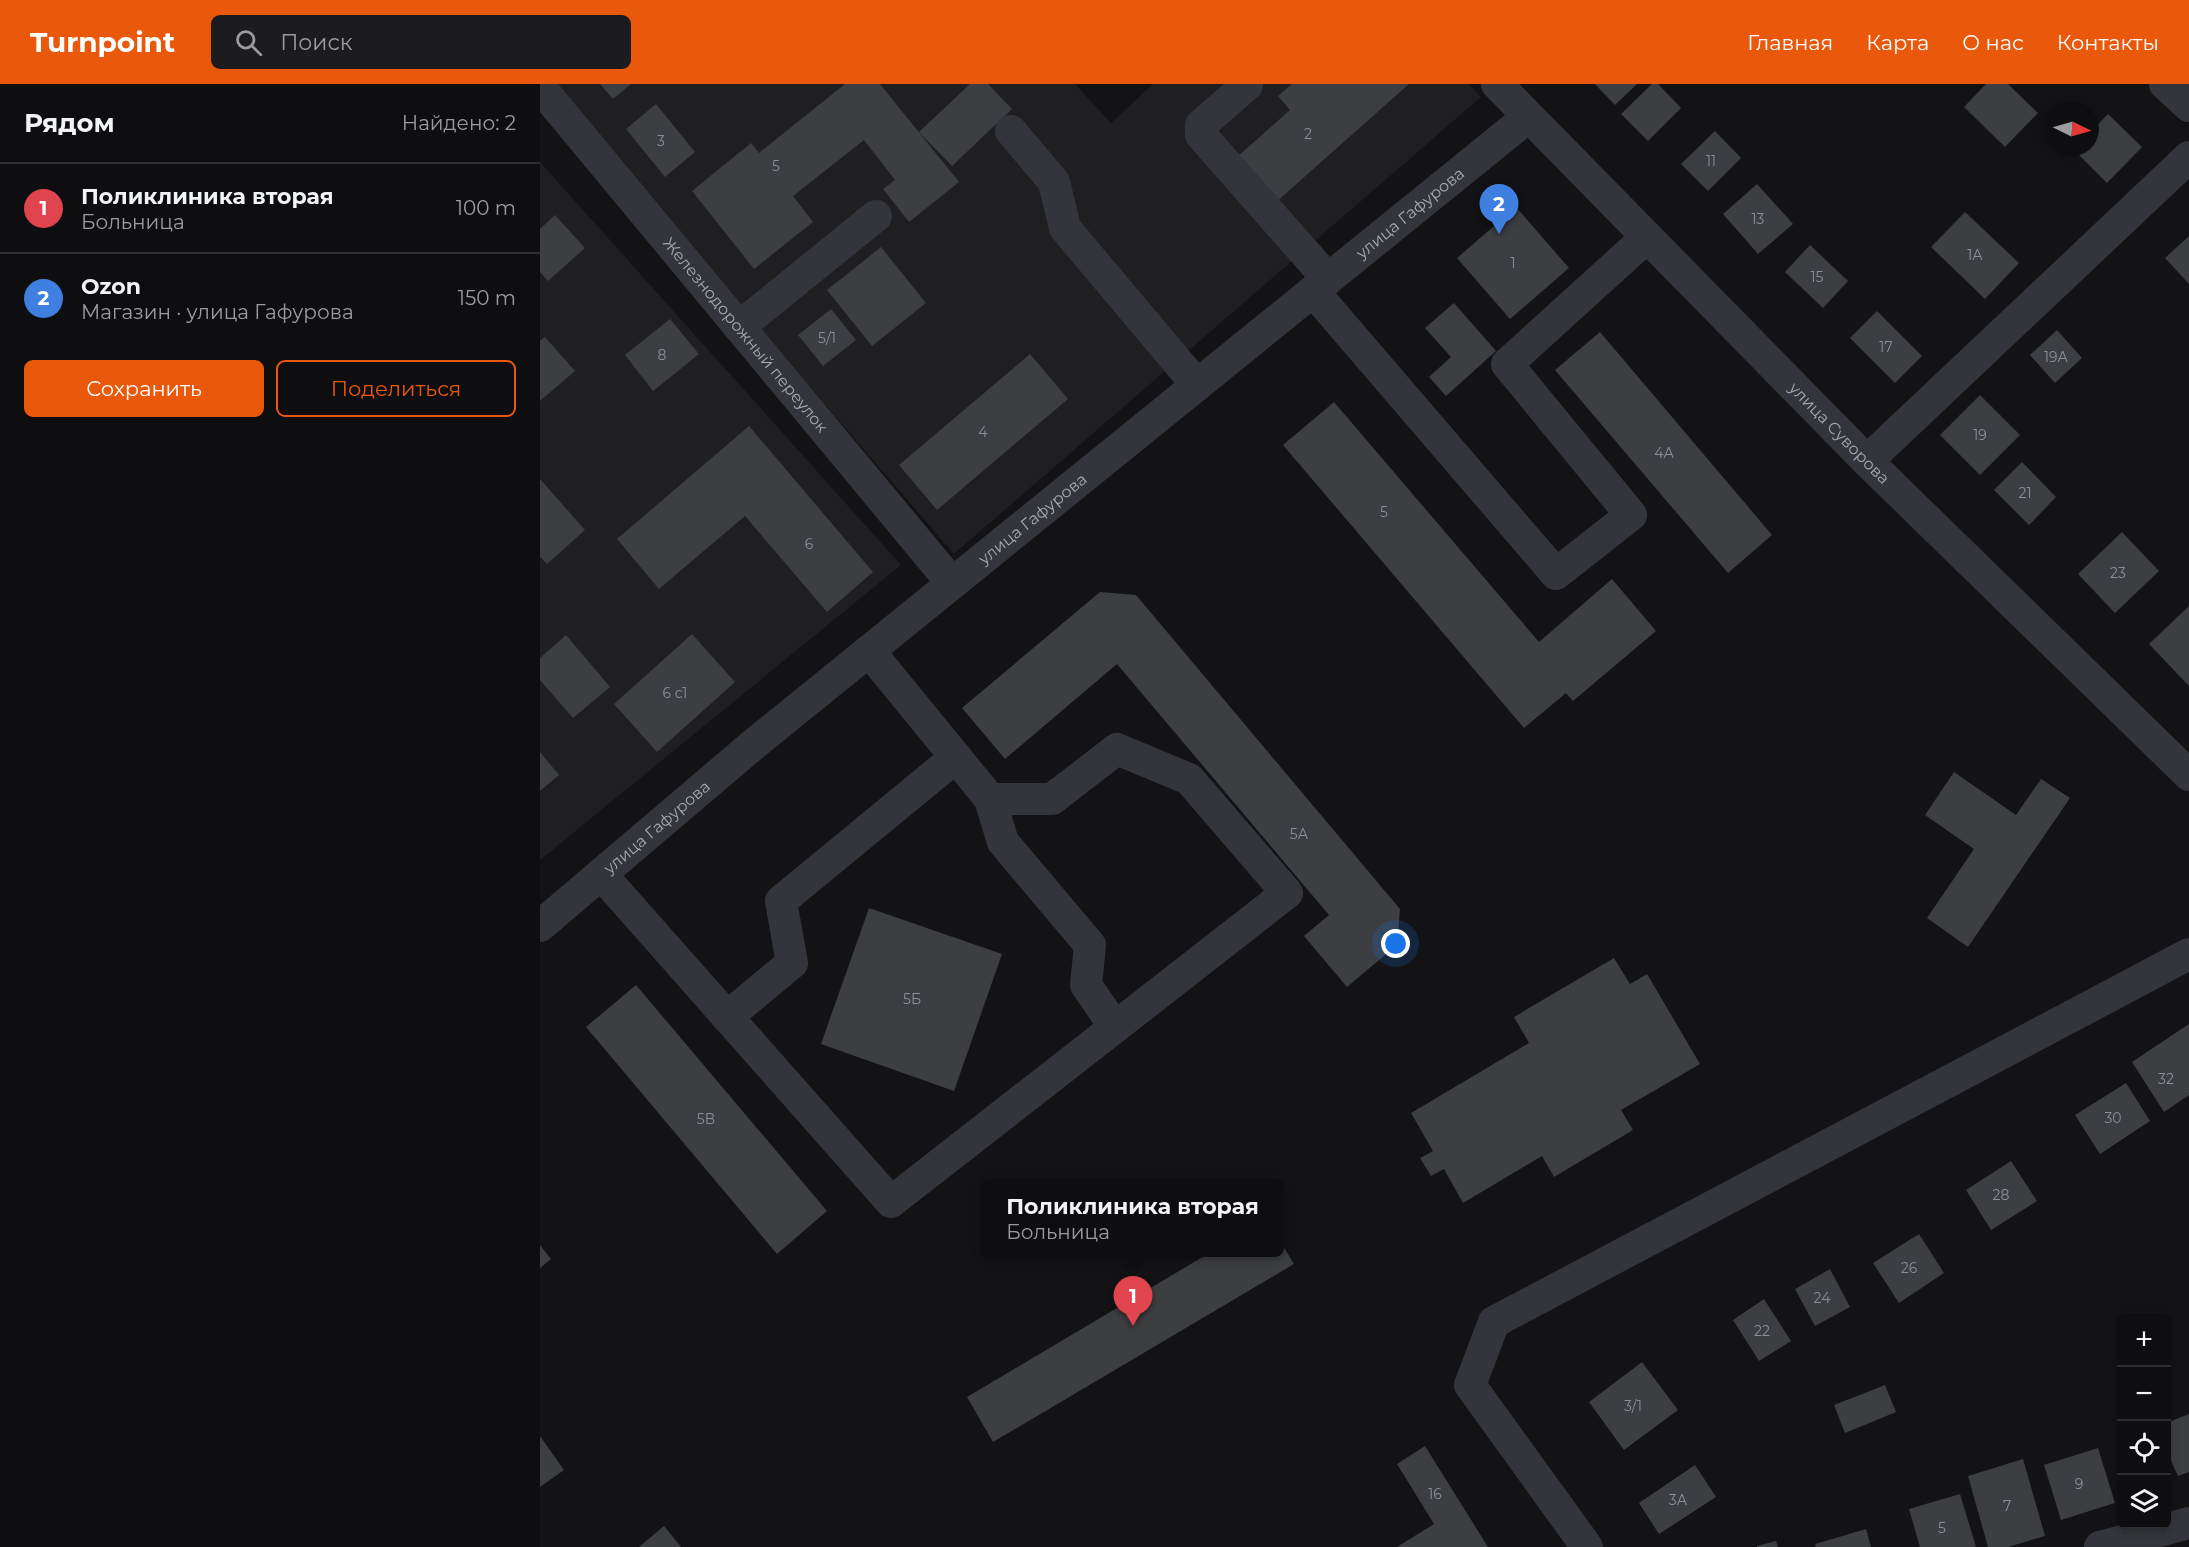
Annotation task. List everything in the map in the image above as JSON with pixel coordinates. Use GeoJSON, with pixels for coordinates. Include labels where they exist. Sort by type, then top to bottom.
{"type":"FeatureCollection","features":[{"type":"Feature","properties":{"kind":"street","name":"улица Суворова"},"geometry":{"type":"LineString","coordinates":[[1497,84],[1867,460],[2189,775]]}},
{"type":"Feature","properties":{"kind":"street"},"geometry":{"type":"LineString","coordinates":[[2165,84],[2189,106]]}},
{"type":"Feature","properties":{"kind":"street"},"geometry":{"type":"LineString","coordinates":[[1247,85],[1201,125],[1201,135],[1556,574],[1631,515],[1507,364],[1647,237]]}},
{"type":"Feature","properties":{"kind":"street","name":"Железнодорожный переулок"},"geometry":{"type":"LineString","coordinates":[[540,87],[952,583]]}},
{"type":"Feature","properties":{"kind":"street","name":"улица Гафурова"},"geometry":{"type":"LineString","coordinates":[[540,926],[754,744],[1528,117]]}},
{"type":"Feature","properties":{"kind":"street"},"geometry":{"type":"LineString","coordinates":[[1011,131],[1054,182],[1065,228],[1197,385]]}},
{"type":"Feature","properties":{"kind":"street"},"geometry":{"type":"LineString","coordinates":[[1867,460],[2189,157]]}},
{"type":"Feature","properties":{"kind":"street"},"geometry":{"type":"LineString","coordinates":[[739,327],[876,216]]}},
{"type":"Feature","properties":{"kind":"street"},"geometry":{"type":"LineString","coordinates":[[869,651],[990,799],[1003,842],[1090,945],[1086,985],[1115,1027]]}},
{"type":"Feature","properties":{"kind":"street"},"geometry":{"type":"LineString","coordinates":[[601,874],[891,1202],[1287,893],[1189,779],[1117,749],[1052,799],[990,799]]}},
{"type":"Feature","properties":{"kind":"street"},"geometry":{"type":"LineString","coordinates":[[727,1017],[792,963],[781,901],[956,757]]}},
{"type":"Feature","properties":{"kind":"street"},"geometry":{"type":"LineString","coordinates":[[1587,1547],[1470,1385],[1494,1322],[2189,954]]}},
{"type":"Feature","properties":{"kind":"street"},"geometry":{"type":"LineString","coordinates":[[2100,1547],[2189,1523]]}},
{"type":"Feature","properties":{"kind":"shaded area"},"geometry":{"type":"Polygon","coordinates":[[[548,84],[1075,84],[1111,123],[1153,84],[1469,84],[1481,97],[954,554],[548,84]]]}},
{"type":"Feature","properties":{"kind":"shaded area"},"geometry":{"type":"Polygon","coordinates":[[[540,162],[901,565],[540,860],[540,162]]]}},
{"type":"Feature","properties":{"kind":"building"},"geometry":{"type":"Polygon","coordinates":[[[600,84],[631,84],[613,99],[600,84]]]}},
{"type":"Feature","properties":{"kind":"building"},"geometry":{"type":"Polygon","coordinates":[[[845,84],[880,84],[959,182],[909,222],[883,189],[895,180],[864,140],[793,196],[813,222],[754,269],[692,191],[751,143],[759,153],[845,84]]]}},
{"type":"Feature","properties":{"kind":"building"},"geometry":{"type":"Polygon","coordinates":[[[970,84],[988,84],[1012,109],[952,166],[919,132],[970,84]]]}},
{"type":"Feature","properties":{"kind":"building"},"geometry":{"type":"Polygon","coordinates":[[[1292,84],[1409,84],[1275,203],[1236,158],[1290,110],[1278,96],[1292,84]]]}},
{"type":"Feature","properties":{"kind":"building"},"geometry":{"type":"Polygon","coordinates":[[[1595,84],[1637,84],[1615,105],[1595,84]]]}},
{"type":"Feature","properties":{"kind":"building"},"geometry":{"type":"Polygon","coordinates":[[[1652,84],[1658,84],[1681,108],[1648,141],[1621,114],[1652,84]]]}},
{"type":"Feature","properties":{"kind":"building"},"geometry":{"type":"Polygon","coordinates":[[[1986,84],[2008,84],[2038,113],[2005,147],[1964,107],[1986,84]]]}},
{"type":"Feature","properties":{"kind":"building"},"geometry":{"type":"Polygon","coordinates":[[[656,104],[695,152],[665,177],[626,129],[656,104]]]}},
{"type":"Feature","properties":{"kind":"building"},"geometry":{"type":"Polygon","coordinates":[[[2108,114],[2142,147],[2107,183],[2080,156],[2099,156],[2099,124],[2108,114]]]}},
{"type":"Feature","properties":{"kind":"building"},"geometry":{"type":"Polygon","coordinates":[[[1715,131],[1741,158],[1708,191],[1681,164],[1715,131]]]}},
{"type":"Feature","properties":{"kind":"building"},"geometry":{"type":"Polygon","coordinates":[[[1757,184],[1793,224],[1758,254],[1723,214],[1757,184]]]}},
{"type":"Feature","properties":{"kind":"building"},"geometry":{"type":"Polygon","coordinates":[[[1516,207],[1569,268],[1510,319],[1457,258],[1516,207]]]}},
{"type":"Feature","properties":{"kind":"building"},"geometry":{"type":"Polygon","coordinates":[[[1965,212],[2019,263],[1985,299],[1931,247],[1965,212]]]}},
{"type":"Feature","properties":{"kind":"building"},"geometry":{"type":"Polygon","coordinates":[[[555,215],[585,248],[548,281],[540,272],[540,229],[555,215]]]}},
{"type":"Feature","properties":{"kind":"building"},"geometry":{"type":"Polygon","coordinates":[[[2189,236],[2189,284],[2165,258],[2189,236]]]}},
{"type":"Feature","properties":{"kind":"building"},"geometry":{"type":"Polygon","coordinates":[[[1810,245],[1848,281],[1823,308],[1785,272],[1810,245]]]}},
{"type":"Feature","properties":{"kind":"building"},"geometry":{"type":"Polygon","coordinates":[[[881,247],[926,303],[872,346],[827,290],[881,247]]]}},
{"type":"Feature","properties":{"kind":"building"},"geometry":{"type":"Polygon","coordinates":[[[1454,303],[1496,351],[1446,396],[1429,377],[1451,357],[1425,328],[1454,303]]]}},
{"type":"Feature","properties":{"kind":"building"},"geometry":{"type":"Polygon","coordinates":[[[831,309],[856,340],[823,366],[798,335],[831,309]]]}},
{"type":"Feature","properties":{"kind":"building"},"geometry":{"type":"Polygon","coordinates":[[[1877,311],[1922,356],[1895,383],[1850,338],[1877,311]]]}},
{"type":"Feature","properties":{"kind":"building"},"geometry":{"type":"Polygon","coordinates":[[[670,319],[699,354],[653,391],[625,355],[670,319]]]}},
{"type":"Feature","properties":{"kind":"building"},"geometry":{"type":"Polygon","coordinates":[[[2057,330],[2082,358],[2055,383],[2030,355],[2057,330]]]}},
{"type":"Feature","properties":{"kind":"building"},"geometry":{"type":"Polygon","coordinates":[[[1600,332],[1772,535],[1728,573],[1555,370],[1600,332]]]}},
{"type":"Feature","properties":{"kind":"building"},"geometry":{"type":"Polygon","coordinates":[[[545,337],[575,371],[540,401],[540,341],[545,337]]]}},
{"type":"Feature","properties":{"kind":"building"},"geometry":{"type":"Polygon","coordinates":[[[1030,354],[1068,399],[937,510],[899,465],[1030,354]]]}},
{"type":"Feature","properties":{"kind":"building"},"geometry":{"type":"Polygon","coordinates":[[[1980,395],[2020,435],[1980,475],[1940,435],[1980,395]]]}},
{"type":"Feature","properties":{"kind":"building"},"geometry":{"type":"Polygon","coordinates":[[[1334,402],[1539,642],[1612,579],[1656,631],[1573,701],[1566,693],[1524,728],[1283,445],[1334,402]]]}},
{"type":"Feature","properties":{"kind":"building"},"geometry":{"type":"Polygon","coordinates":[[[749,426],[873,572],[827,612],[745,516],[659,589],[617,539],[749,426]]]}},
{"type":"Feature","properties":{"kind":"building"},"geometry":{"type":"Polygon","coordinates":[[[2022,462],[2056,497],[2029,525],[1994,490],[2022,462]]]}},
{"type":"Feature","properties":{"kind":"building"},"geometry":{"type":"Polygon","coordinates":[[[540,479],[585,530],[547,564],[540,557],[540,479]]]}},
{"type":"Feature","properties":{"kind":"building"},"geometry":{"type":"Polygon","coordinates":[[[2122,532],[2159,571],[2115,613],[2078,574],[2122,532]]]}},
{"type":"Feature","properties":{"kind":"building"},"geometry":{"type":"Polygon","coordinates":[[[1100,592],[1136,595],[1400,909],[1397,945],[1347,987],[1304,936],[1329,915],[1117,664],[1005,759],[962,708],[1100,592]]]}},
{"type":"Feature","properties":{"kind":"building"},"geometry":{"type":"Polygon","coordinates":[[[2189,606],[2189,686],[2149,644],[2189,606]]]}},
{"type":"Feature","properties":{"kind":"building"},"geometry":{"type":"Polygon","coordinates":[[[692,634],[735,682],[657,752],[614,704],[692,634]]]}},
{"type":"Feature","properties":{"kind":"building"},"geometry":{"type":"Polygon","coordinates":[[[566,635],[610,687],[573,718],[540,680],[540,658],[566,635]]]}},
{"type":"Feature","properties":{"kind":"building"},"geometry":{"type":"Polygon","coordinates":[[[540,752],[559,775],[540,791],[540,752]]]}},
{"type":"Feature","properties":{"kind":"building"},"geometry":{"type":"Polygon","coordinates":[[[1954,772],[2016,815],[2041,779],[2070,798],[1968,947],[1927,918],[1974,849],[1925,815],[1954,772]]]}},
{"type":"Feature","properties":{"kind":"building"},"geometry":{"type":"Polygon","coordinates":[[[869,908],[1002,954],[954,1091],[821,1044],[869,908]]]}},
{"type":"Feature","properties":{"kind":"building"},"geometry":{"type":"Polygon","coordinates":[[[1614,958],[1630,984],[1647,974],[1700,1064],[1621,1110],[1633,1130],[1554,1177],[1542,1156],[1463,1203],[1444,1169],[1431,1176],[1420,1158],[1433,1151],[1411,1113],[1529,1043],[1514,1017],[1614,958]]]}},
{"type":"Feature","properties":{"kind":"building"},"geometry":{"type":"Polygon","coordinates":[[[636,985],[827,1211],[777,1254],[586,1027],[636,985]]]}},
{"type":"Feature","properties":{"kind":"building"},"geometry":{"type":"Polygon","coordinates":[[[2189,1024],[2189,1095],[2164,1112],[2132,1062],[2189,1024]]]}},
{"type":"Feature","properties":{"kind":"building"},"geometry":{"type":"Polygon","coordinates":[[[2126,1083],[2150,1121],[2100,1154],[2075,1115],[2126,1083]]]}},
{"type":"Feature","properties":{"kind":"building"},"geometry":{"type":"Polygon","coordinates":[[[2011,1161],[2037,1201],[1991,1230],[1966,1190],[2011,1161]]]}},
{"type":"Feature","properties":{"kind":"building"},"geometry":{"type":"Polygon","coordinates":[[[1919,1234],[1944,1273],[1899,1303],[1873,1263],[1919,1234]]]}},
{"type":"Feature","properties":{"kind":"building"},"geometry":{"type":"Polygon","coordinates":[[[540,1245],[551,1259],[540,1268],[540,1245]]]}},
{"type":"Feature","properties":{"kind":"building"},"geometry":{"type":"Polygon","coordinates":[[[1284,1248],[1294,1264],[993,1442],[967,1397],[1203,1257],[1284,1257],[1284,1248]]]}},
{"type":"Feature","properties":{"kind":"building"},"geometry":{"type":"Polygon","coordinates":[[[1830,1269],[1850,1307],[1815,1326],[1795,1289],[1830,1269]]]}},
{"type":"Feature","properties":{"kind":"building"},"geometry":{"type":"Polygon","coordinates":[[[1764,1299],[1791,1341],[1759,1361],[1733,1320],[1764,1299]]]}},
{"type":"Feature","properties":{"kind":"building"},"geometry":{"type":"Polygon","coordinates":[[[1642,1362],[1678,1410],[1624,1450],[1589,1402],[1642,1362]]]}},
{"type":"Feature","properties":{"kind":"building"},"geometry":{"type":"Polygon","coordinates":[[[1885,1385],[1896,1412],[1845,1433],[1834,1405],[1885,1385]]]}},
{"type":"Feature","properties":{"kind":"building"},"geometry":{"type":"Polygon","coordinates":[[[2189,1414],[2189,1472],[2178,1476],[2171,1461],[2171,1421],[2189,1414]]]}},
{"type":"Feature","properties":{"kind":"building"},"geometry":{"type":"Polygon","coordinates":[[[540,1436],[564,1470],[540,1487],[540,1436]]]}},
{"type":"Feature","properties":{"kind":"building"},"geometry":{"type":"Polygon","coordinates":[[[1425,1446],[1488,1547],[1397,1547],[1434,1524],[1397,1464],[1425,1446]]]}},
{"type":"Feature","properties":{"kind":"building"},"geometry":{"type":"Polygon","coordinates":[[[2098,1448],[2115,1503],[2061,1520],[2044,1465],[2098,1448]]]}},
{"type":"Feature","properties":{"kind":"building"},"geometry":{"type":"Polygon","coordinates":[[[2023,1459],[2045,1536],[2008,1547],[1988,1547],[1968,1476],[2023,1459]]]}},
{"type":"Feature","properties":{"kind":"building"},"geometry":{"type":"Polygon","coordinates":[[[1695,1465],[1716,1497],[1659,1534],[1639,1503],[1695,1465]]]}},
{"type":"Feature","properties":{"kind":"building"},"geometry":{"type":"Polygon","coordinates":[[[1960,1494],[1976,1547],[1920,1547],[1909,1509],[1960,1494]]]}},
{"type":"Feature","properties":{"kind":"building"},"geometry":{"type":"Polygon","coordinates":[[[664,1526],[681,1547],[639,1547],[664,1526]]]}},
{"type":"Feature","properties":{"kind":"building"},"geometry":{"type":"Polygon","coordinates":[[[1866,1529],[1871,1547],[1816,1547],[1815,1544],[1866,1529]]]}},
{"type":"Feature","properties":{"kind":"building"},"geometry":{"type":"Polygon","coordinates":[[[1776,1541],[1778,1547],[1757,1547],[1757,1546],[1776,1541]]]}},
{"type":"Feature","properties":{"kind":"place","name":"Ozon"},"geometry":{"type":"Point","coordinates":[1499,234]}},
{"type":"Feature","properties":{"kind":"place","name":"Поликлиника вторая"},"geometry":{"type":"Point","coordinates":[1133,1326]}}]}
